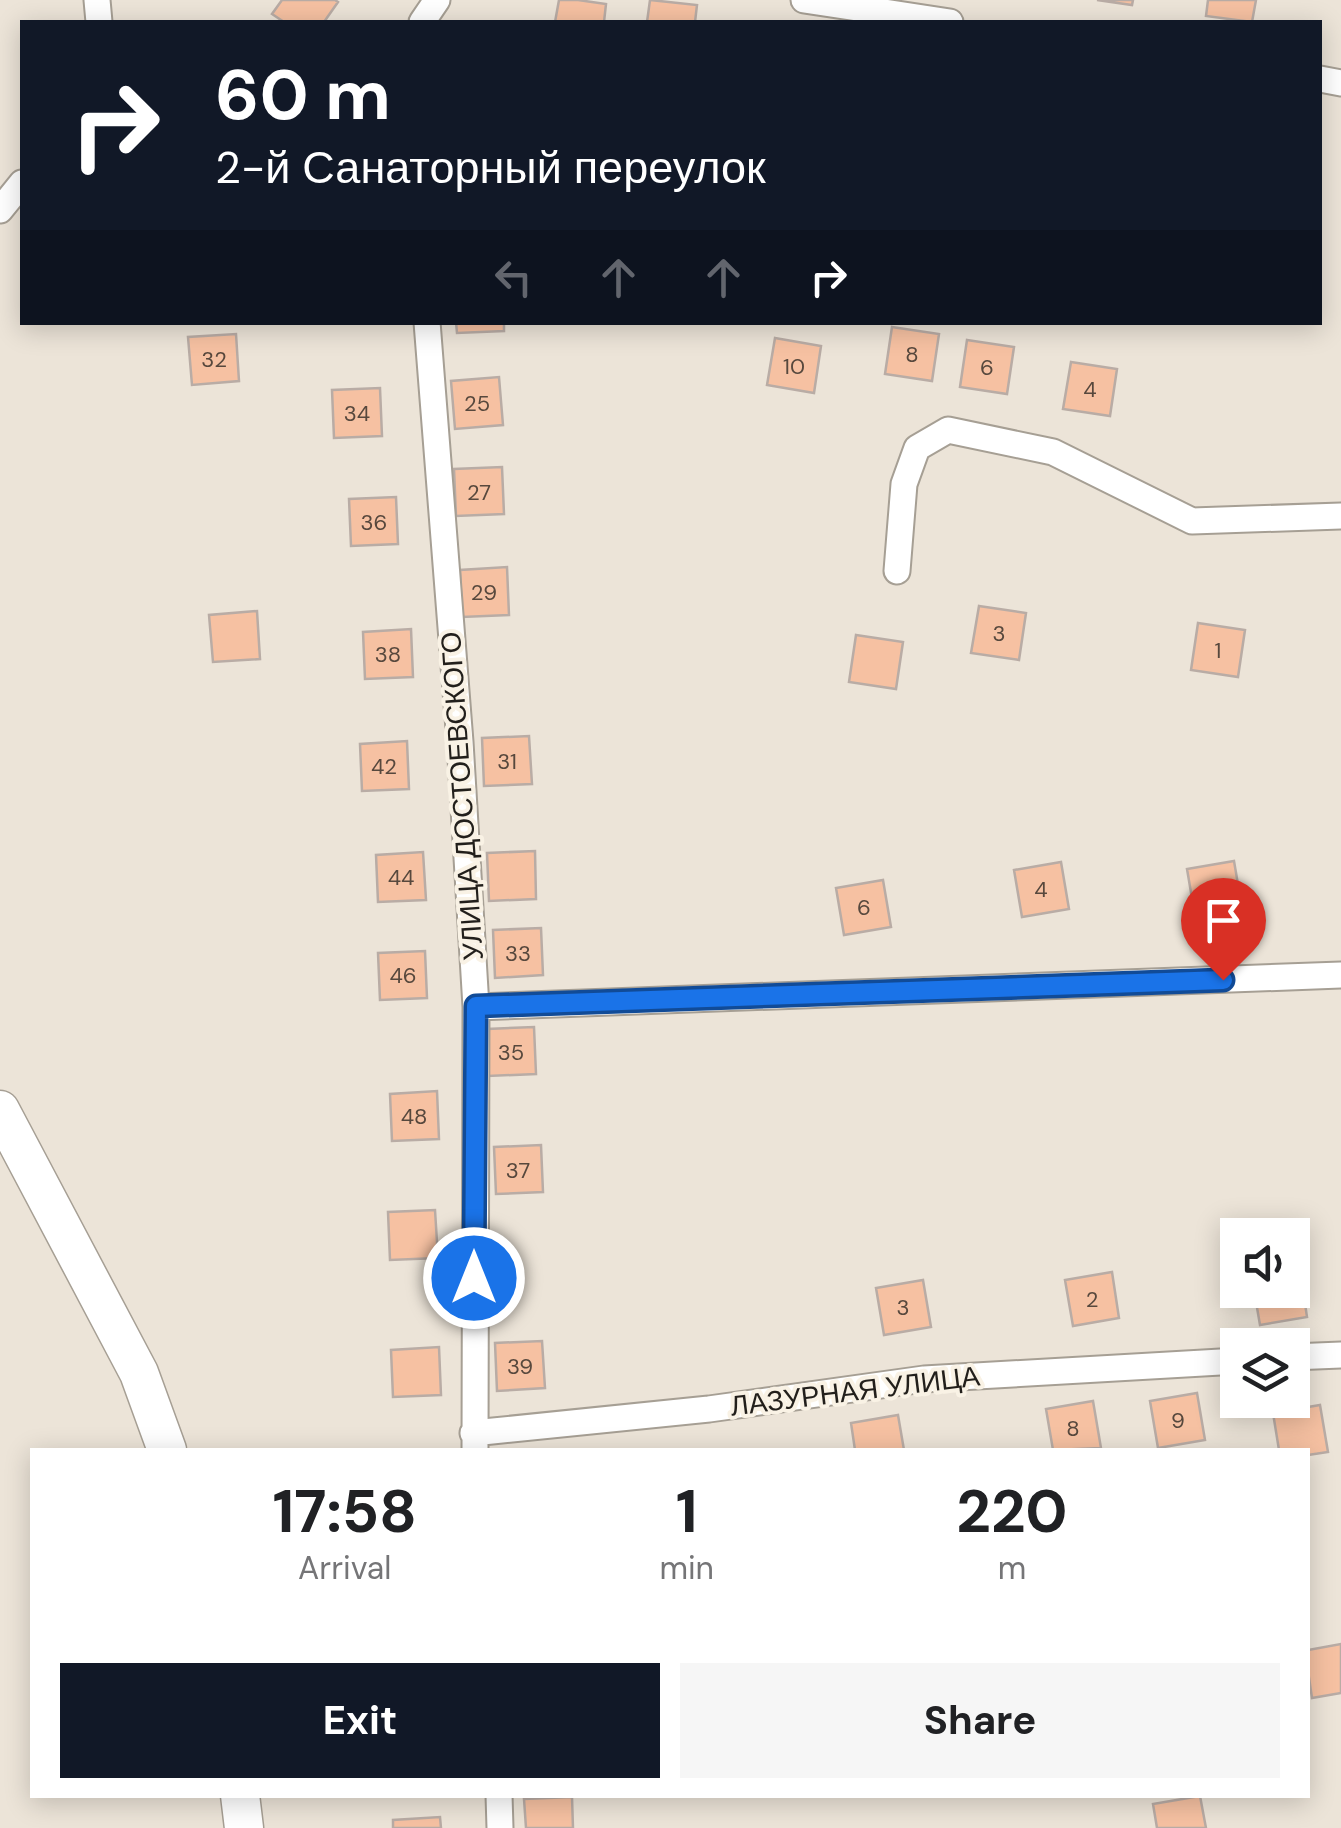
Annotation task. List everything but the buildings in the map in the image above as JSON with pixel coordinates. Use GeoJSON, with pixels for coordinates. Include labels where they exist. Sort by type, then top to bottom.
{"type":"FeatureCollection","features":[{"type":"Feature","properties":{"kind":"street"},"geometry":{"type":"LineString","coordinates":[[804,0],[937,20]]}},
{"type":"Feature","properties":{"kind":"street"},"geometry":{"type":"LineString","coordinates":[[0,210],[20,185]]}},
{"type":"Feature","properties":{"kind":"street","name":"УЛИЦА ДОСТОЕВСКОГО"},"geometry":{"type":"LineString","coordinates":[[426,325],[460,742],[476,1006],[474,1442]]}},
{"type":"Feature","properties":{"kind":"street"},"geometry":{"type":"LineString","coordinates":[[897,571],[904,484],[910,466],[917,448],[948,430],[1053,452],[1192,521],[1341,516]]}},
{"type":"Feature","properties":{"kind":"street"},"geometry":{"type":"LineString","coordinates":[[476,1006],[1341,975]]}},
{"type":"Feature","properties":{"kind":"street"},"geometry":{"type":"LineString","coordinates":[[0,1110],[139,1372],[166,1448]]}},
{"type":"Feature","properties":{"kind":"street"},"geometry":{"type":"LineString","coordinates":[[1310,1357],[1341,1355]]}},
{"type":"Feature","properties":{"kind":"street","name":"ЛАЗУРНАЯ УЛИЦА"},"geometry":{"type":"LineString","coordinates":[[474,1442],[924,1379],[1220,1362]]}},
{"type":"Feature","properties":{"kind":"street"},"geometry":{"type":"LineString","coordinates":[[240,1798],[244,1828]]}},
{"type":"Feature","properties":{"kind":"street"},"geometry":{"type":"LineString","coordinates":[[499,1798],[500,1828]]}},
{"type":"Feature","properties":{"kind":"route"},"geometry":{"type":"LineString","coordinates":[[474,1278],[476,1006],[1223,980]]}}]}
